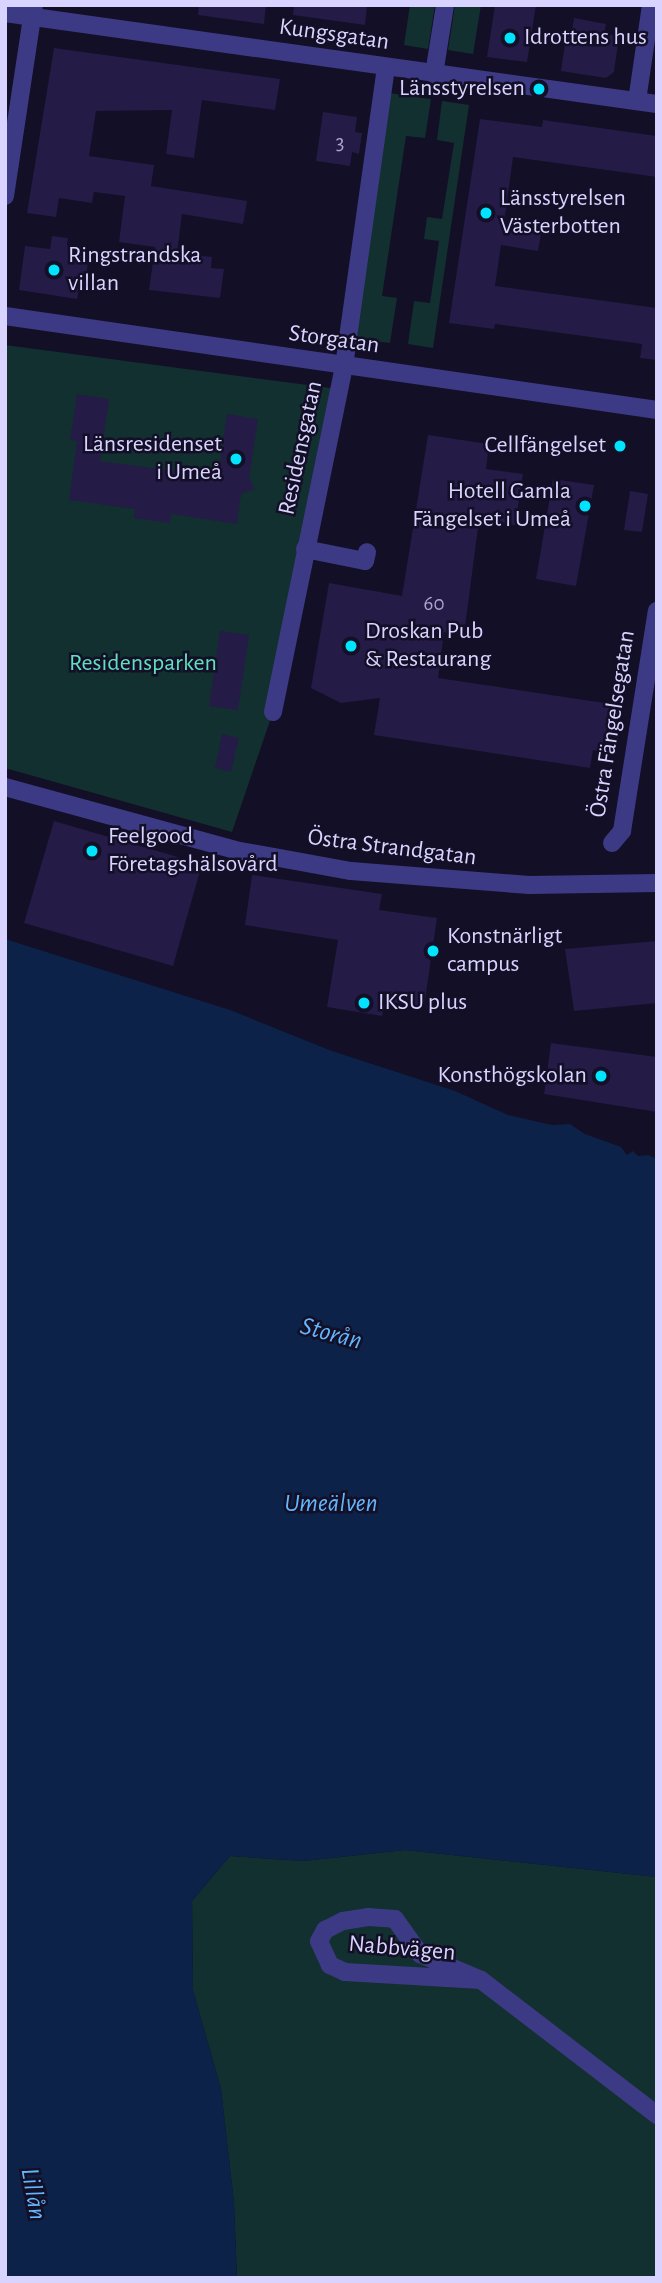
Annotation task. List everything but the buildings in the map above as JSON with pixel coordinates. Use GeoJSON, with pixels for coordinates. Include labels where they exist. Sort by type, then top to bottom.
{"type":"FeatureCollection","features":[{"type":"Feature","properties":{"kind":"street"},"geometry":{"type":"LineString","coordinates":[[434,74],[445,5]]}},
{"type":"Feature","properties":{"kind":"street"},"geometry":{"type":"LineString","coordinates":[[637,101],[651,5]]}},
{"type":"Feature","properties":{"kind":"street"},"geometry":{"type":"LineString","coordinates":[[5,196],[33,11]]}},
{"type":"Feature","properties":{"kind":"street","name":"Kungsgatan"},"geometry":{"type":"LineString","coordinates":[[5,13],[33,11],[386,67],[657,104]]}},
{"type":"Feature","properties":{"kind":"street","name":"Residensgatan"},"geometry":{"type":"LineString","coordinates":[[273,712],[344,366],[386,67]]}},
{"type":"Feature","properties":{"kind":"street","name":"Storgatan"},"geometry":{"type":"LineString","coordinates":[[5,316],[657,410]]}},
{"type":"Feature","properties":{"kind":"street"},"geometry":{"type":"LineString","coordinates":[[306,550],[365,561],[367,552]]}},
{"type":"Feature","properties":{"kind":"street","name":"Östra Fängelsegatan"},"geometry":{"type":"LineString","coordinates":[[612,843],[622,831],[657,611]]}},
{"type":"Feature","properties":{"kind":"street","name":"Östra Strandgatan"},"geometry":{"type":"LineString","coordinates":[[5,787],[235,850],[351,872],[462,882],[547,885],[657,883]]}},
{"type":"Feature","properties":{"kind":"street","name":"Nabbvägen"},"geometry":{"type":"LineString","coordinates":[[481,1980],[345,1972],[330,1965],[319,1941],[325,1930],[343,1921],[368,1917],[395,1919],[420,1954],[481,1980],[657,2115]]}},
{"type":"Feature","properties":{"kind":"green space"},"geometry":{"type":"Polygon","coordinates":[[[410,5],[435,5],[428,49],[404,45],[410,5]]]}},
{"type":"Feature","properties":{"kind":"green space"},"geometry":{"type":"Polygon","coordinates":[[[455,5],[481,5],[473,54],[448,50],[455,5]]]}},
{"type":"Feature","properties":{"kind":"green space"},"geometry":{"type":"Polygon","coordinates":[[[389,93],[431,99],[425,138],[406,136],[382,296],[397,298],[390,343],[353,338],[389,93]]]}},
{"type":"Feature","properties":{"kind":"green space"},"geometry":{"type":"Polygon","coordinates":[[[442,101],[469,105],[433,348],[408,344],[414,301],[430,303],[439,241],[424,239],[427,217],[442,219],[454,143],[437,140],[442,101]]]}},
{"type":"Feature","properties":{"kind":"green space","name":"Residensparken"},"geometry":{"type":"Polygon","coordinates":[[[5,345],[338,389],[273,712],[232,832],[5,768],[5,345]]]}},
{"type":"Feature","properties":{"kind":"green space"},"geometry":{"type":"Polygon","coordinates":[[[405,1850],[657,1877],[657,2278],[237,2278],[234,2203],[221,2089],[193,1990],[192,1901],[230,1856],[303,1861],[405,1850]]]}},
{"type":"Feature","properties":{"kind":"water","name":"Umeälven"},"geometry":{"type":"Polygon","coordinates":[[[5,939],[230,1010],[332,1051],[455,1091],[508,1115],[552,1125],[570,1124],[585,1134],[621,1147],[627,1155],[633,1151],[638,1156],[648,1155],[657,1159],[657,1877],[405,1850],[303,1861],[230,1856],[192,1901],[193,1990],[221,2089],[234,2203],[237,2278],[5,2278],[5,939]]]}},
{"type":"Feature","properties":{"kind":"place","name":"Idrottens hus"},"geometry":{"type":"Point","coordinates":[510,38]}},
{"type":"Feature","properties":{"kind":"place","name":"Länsstyrelsen"},"geometry":{"type":"Point","coordinates":[539,89]}},
{"type":"Feature","properties":{"kind":"place","name":"Länsstyrelsen Västerbotten"},"geometry":{"type":"Point","coordinates":[486,213]}},
{"type":"Feature","properties":{"kind":"place","name":"Ringstrandska villan"},"geometry":{"type":"Point","coordinates":[54,270]}},
{"type":"Feature","properties":{"kind":"place","name":"Cellfängelset"},"geometry":{"type":"Point","coordinates":[620,446]}},
{"type":"Feature","properties":{"kind":"place","name":"Länsresidenset i Umeå"},"geometry":{"type":"Point","coordinates":[236,459]}},
{"type":"Feature","properties":{"kind":"place","name":"Hotell Gamla Fängelset i Umeå"},"geometry":{"type":"Point","coordinates":[585,506]}},
{"type":"Feature","properties":{"kind":"place","name":"Droskan Pub & Restaurang"},"geometry":{"type":"Point","coordinates":[351,646]}},
{"type":"Feature","properties":{"kind":"place","name":"Feelgood Företagshälsovård"},"geometry":{"type":"Point","coordinates":[92,851]}},
{"type":"Feature","properties":{"kind":"place","name":"Konstnärligt campus"},"geometry":{"type":"Point","coordinates":[433,951]}},
{"type":"Feature","properties":{"kind":"place","name":"IKSU plus"},"geometry":{"type":"Point","coordinates":[364,1003]}},
{"type":"Feature","properties":{"kind":"place","name":"Konsthögskolan"},"geometry":{"type":"Point","coordinates":[601,1076]}},
{"type":"Feature","properties":{"kind":"water label","name":"Storån"},"geometry":{"type":"Point","coordinates":[331,1334]}},
{"type":"Feature","properties":{"kind":"water label","name":"Lillån"},"geometry":{"type":"Point","coordinates":[33,2194]}}]}
